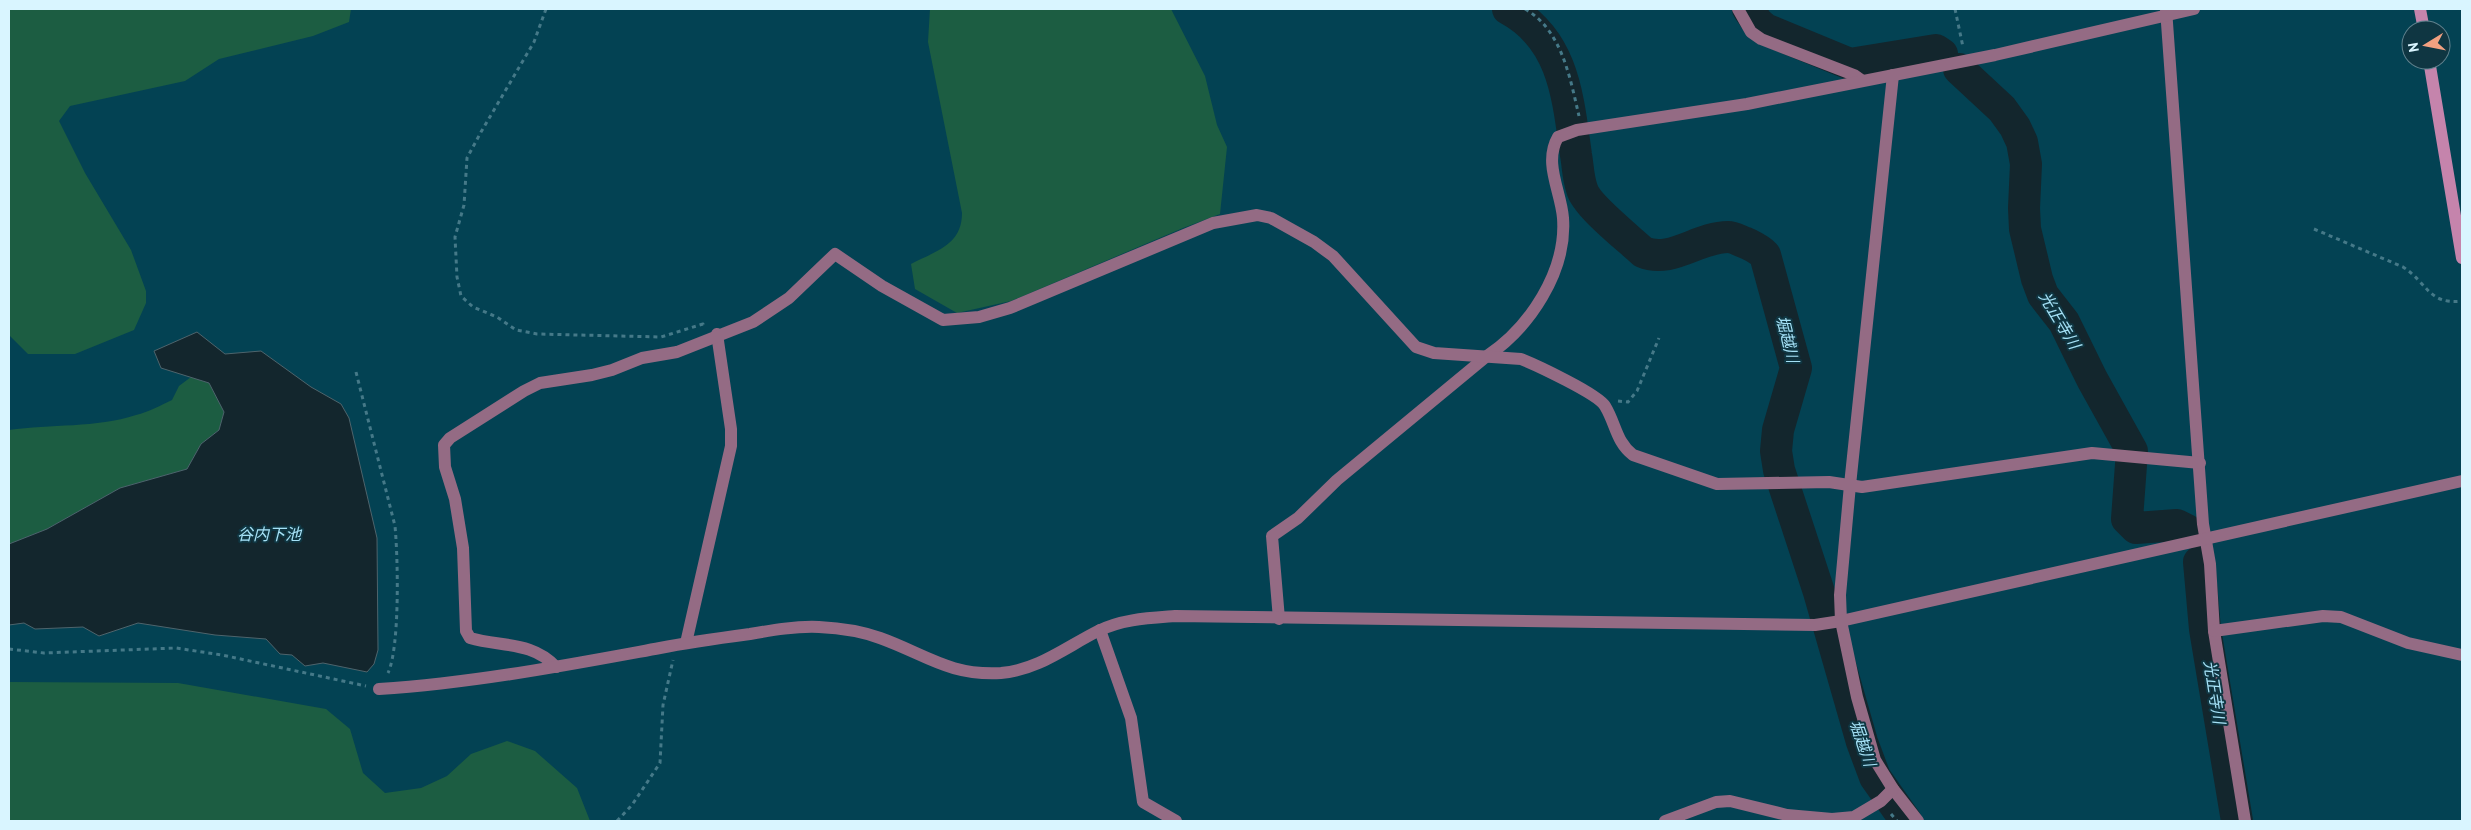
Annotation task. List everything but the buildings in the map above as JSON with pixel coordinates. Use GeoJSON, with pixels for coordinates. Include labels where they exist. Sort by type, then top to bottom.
{"type":"FeatureCollection","features":[{"type":"Feature","properties":{"kind":"street"},"geometry":{"type":"LineString","coordinates":[[1738,9],[1751,32],[1761,39],[1854,75],[1861,80]]}},
{"type":"Feature","properties":{"kind":"street"},"geometry":{"type":"LineString","coordinates":[[1279,619],[1272,536],[1298,518],[1337,480],[1487,356],[1508,342],[1540,302],[1560,256],[1563,217],[1552,156],[1558,136],[1575,131],[1747,104],[1861,80],[1966,61],[2166,13],[2194,9]]}},
{"type":"Feature","properties":{"kind":"street"},"geometry":{"type":"LineString","coordinates":[[2166,13],[2192,391],[2210,564],[2214,631],[2245,821]]}},
{"type":"Feature","properties":{"kind":"street"},"geometry":{"type":"LineString","coordinates":[[2431,70],[2462,258]]}},
{"type":"Feature","properties":{"kind":"street"},"geometry":{"type":"LineString","coordinates":[[1893,75],[1837,622],[1875,760],[1888,793],[1918,821]]}},
{"type":"Feature","properties":{"kind":"street"},"geometry":{"type":"LineString","coordinates":[[556,667],[547,657],[532,649],[470,638],[466,630],[463,548],[455,499],[445,467],[444,445],[450,438],[524,391],[540,383],[612,370],[642,358],[684,349],[712,336],[753,322],[790,298],[835,254],[882,286],[944,320],[979,317],[1010,308],[1213,223],[1257,215],[1271,218],[1314,242],[1333,256],[1416,347],[1434,353],[1521,359],[1532,363],[1588,393],[1605,405],[1617,437],[1625,449],[1633,455],[1717,484],[1829,482],[1862,486],[2092,453],[2200,463]]}},
{"type":"Feature","properties":{"kind":"street"},"geometry":{"type":"LineString","coordinates":[[681,644],[732,446],[732,429],[712,336]]}},
{"type":"Feature","properties":{"kind":"street"},"geometry":{"type":"LineString","coordinates":[[380,689],[413,687],[556,667],[681,644],[791,628],[819,627],[858,632],[880,638],[940,665],[983,673],[1004,673],[1040,664],[1100,630],[1129,621],[1175,616],[1279,619],[1815,625],[1837,622],[2462,481]]}},
{"type":"Feature","properties":{"kind":"street"},"geometry":{"type":"LineString","coordinates":[[2214,631],[2323,616],[2341,617],[2408,643],[2462,655]]}},
{"type":"Feature","properties":{"kind":"street"},"geometry":{"type":"LineString","coordinates":[[1100,630],[1130,718],[1143,802],[1176,821]]}},
{"type":"Feature","properties":{"kind":"street"},"geometry":{"type":"LineString","coordinates":[[1665,821],[1716,802],[1730,801],[1787,815],[1832,818],[1854,817],[1888,793]]}},
{"type":"Feature","properties":{"kind":"path"},"geometry":{"type":"LineString","coordinates":[[546,9],[534,42],[467,158],[464,205],[456,237],[461,296],[473,307],[497,317],[516,330],[537,334],[661,338],[703,324],[712,336]]}},
{"type":"Feature","properties":{"kind":"path"},"geometry":{"type":"LineString","coordinates":[[1525,9],[1545,26],[1563,56],[1575,131]]}},
{"type":"Feature","properties":{"kind":"path"},"geometry":{"type":"LineString","coordinates":[[1955,9],[1966,61]]}},
{"type":"Feature","properties":{"kind":"path"},"geometry":{"type":"LineString","coordinates":[[2314,229],[2403,267],[2412,273],[2438,300],[2449,302],[2462,301]]}},
{"type":"Feature","properties":{"kind":"path"},"geometry":{"type":"LineString","coordinates":[[1605,405],[1613,401],[1628,402],[1637,391],[1659,338]]}},
{"type":"Feature","properties":{"kind":"path"},"geometry":{"type":"LineString","coordinates":[[9,649],[44,653],[95,649],[176,648],[222,655],[380,689],[389,671],[394,651],[397,550],[395,526],[356,372]]}},
{"type":"Feature","properties":{"kind":"path"},"geometry":{"type":"LineString","coordinates":[[617,821],[632,806],[660,763],[663,705],[681,644]]}},
{"type":"Feature","properties":{"kind":"green space"},"geometry":{"type":"Polygon","coordinates":[[[9,9],[351,9],[349,22],[313,36],[219,59],[185,81],[70,106],[59,121],[85,173],[131,250],[146,291],[146,303],[134,330],[75,354],[28,354],[9,335],[9,9]]]}},
{"type":"Feature","properties":{"kind":"green space"},"geometry":{"type":"Polygon","coordinates":[[[930,9],[1171,9],[1205,76],[1217,125],[1227,147],[1220,214],[1011,301],[957,313],[915,289],[911,264],[938,251],[952,240],[958,233],[962,213],[928,42],[930,9]]]}},
{"type":"Feature","properties":{"kind":"green space"},"geometry":{"type":"Polygon","coordinates":[[[191,377],[209,383],[224,412],[219,430],[201,444],[187,469],[120,488],[47,529],[9,544],[9,430],[89,424],[141,414],[172,400],[179,386],[191,377]]]}},
{"type":"Feature","properties":{"kind":"green space"},"geometry":{"type":"Polygon","coordinates":[[[9,682],[178,683],[326,709],[350,729],[363,773],[385,793],[421,788],[447,776],[471,754],[507,741],[535,751],[577,788],[590,821],[9,821],[9,682]]]}},
{"type":"Feature","properties":{"kind":"water","name":"谷内下池"},"geometry":{"type":"Polygon","coordinates":[[[197,332],[225,354],[261,351],[311,387],[341,404],[349,418],[377,538],[378,650],[374,664],[367,672],[323,663],[305,666],[292,655],[280,654],[266,639],[215,635],[138,623],[99,636],[83,627],[35,629],[24,623],[9,625],[9,544],[47,529],[120,488],[187,469],[201,444],[219,430],[224,412],[209,383],[161,368],[154,351],[197,332]]]}},
{"type":"Feature","properties":{"kind":"waterway","name":"堀越川"},"geometry":{"type":"LineString","coordinates":[[1508,9],[1527,22],[1541,36],[1552,53],[1566,92],[1582,189],[1591,204],[1609,222],[1643,252],[1653,255],[1674,253],[1706,241],[1728,237],[1746,243],[1765,255],[1796,368],[1778,430],[1776,451],[1779,470],[1819,592],[1862,742],[1875,777],[1906,821]]}},
{"type":"Feature","properties":{"kind":"waterway","name":"光正寺川"},"geometry":{"type":"LineString","coordinates":[[1748,9],[1765,29],[1850,64],[1936,50],[1942,54]]}},
{"type":"Feature","properties":{"kind":"waterway","name":"光正寺川"},"geometry":{"type":"LineString","coordinates":[[1959,69],[2002,109],[2015,127],[2022,142],[2026,164],[2025,229],[2037,279],[2043,295],[2064,322],[2092,379],[2132,451],[2127,519],[2136,528],[2177,525],[2187,530]]}},
{"type":"Feature","properties":{"kind":"waterway","name":"光正寺川"},"geometry":{"type":"LineString","coordinates":[[2199,562],[2205,629],[2237,821]]}}]}
